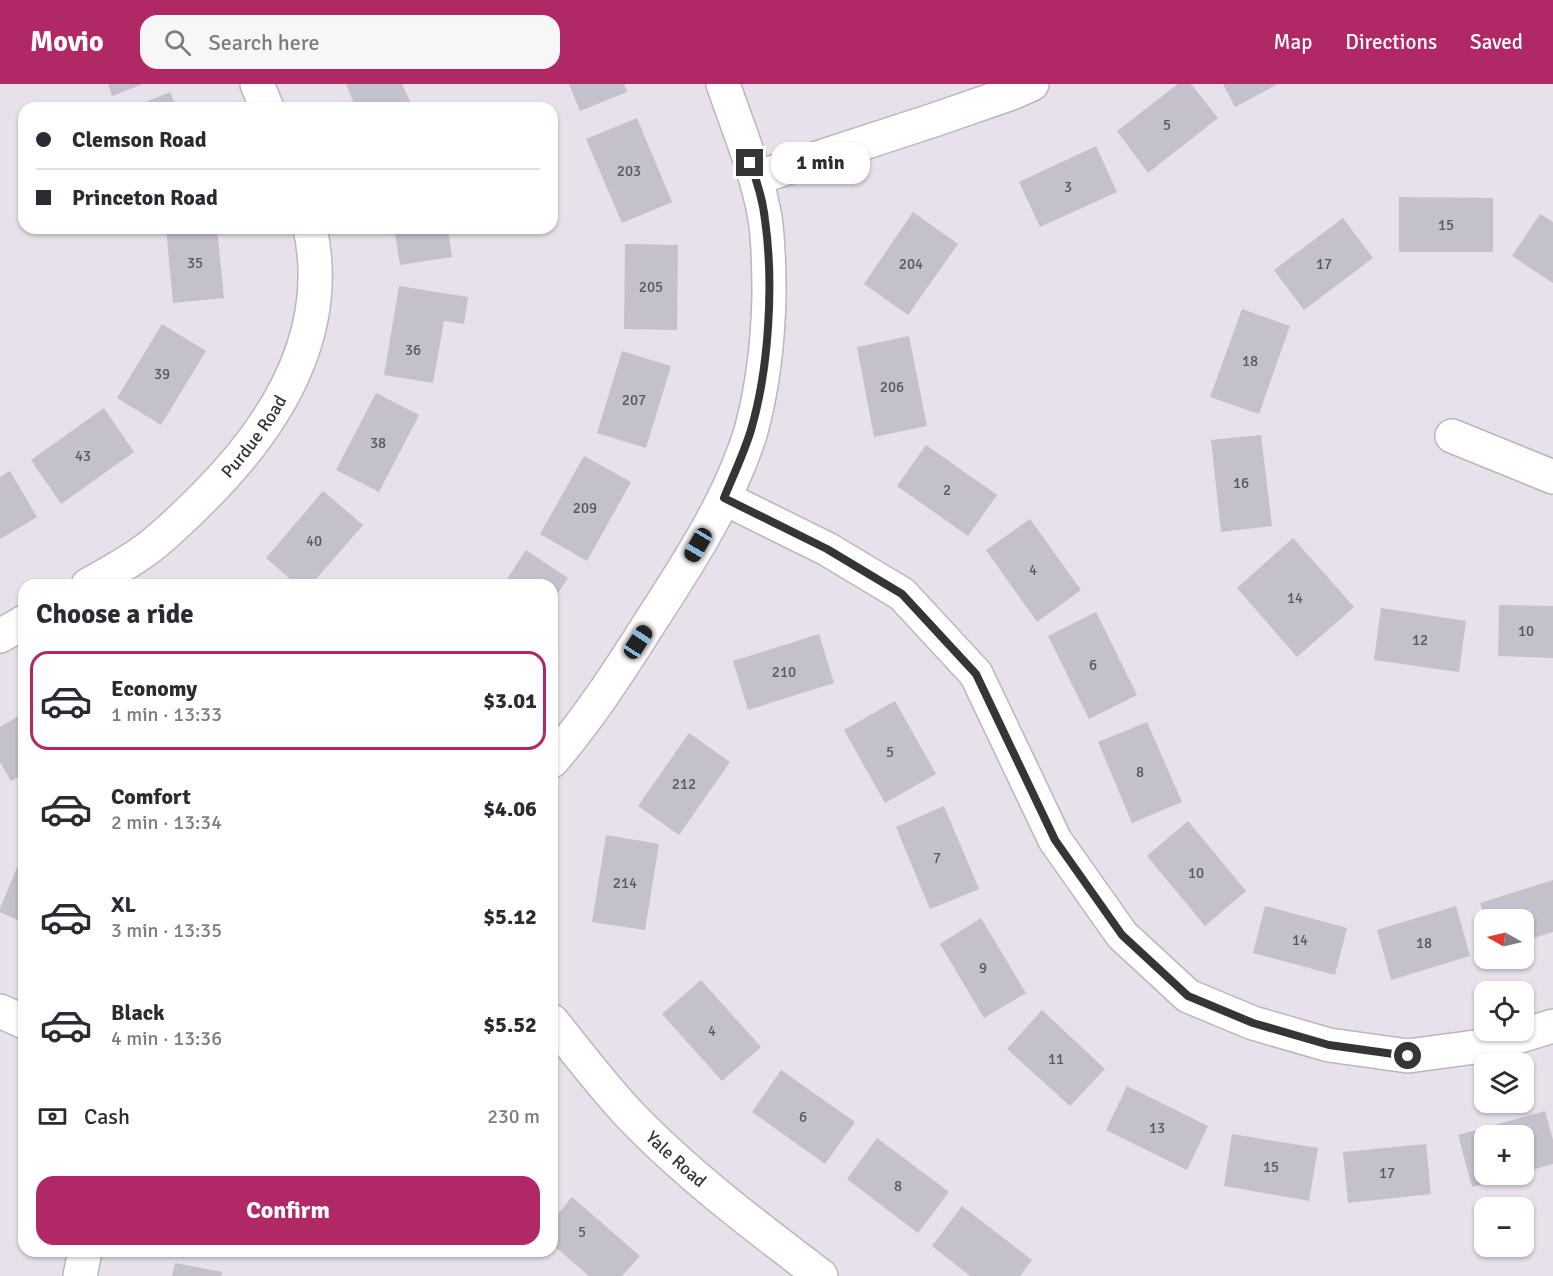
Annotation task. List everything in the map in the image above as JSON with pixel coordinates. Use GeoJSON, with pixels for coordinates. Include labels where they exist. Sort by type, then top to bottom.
{"type":"FeatureCollection","features":[{"type":"Feature","properties":{"kind":"street"},"geometry":{"type":"LineString","coordinates":[[257,84],[264,102]]}},
{"type":"Feature","properties":{"kind":"street"},"geometry":{"type":"LineString","coordinates":[[558,753],[588,716],[689,560],[724,498],[751,431],[765,357],[769,262],[765,220],[756,178],[723,84]]}},
{"type":"Feature","properties":{"kind":"street"},"geometry":{"type":"LineString","coordinates":[[756,178],[945,116],[1032,84]]}},
{"type":"Feature","properties":{"kind":"street","name":"Purdue Road"},"geometry":{"type":"LineString","coordinates":[[98,579],[139,554],[171,529],[222,479],[266,423],[298,363],[308,334],[314,308],[316,264],[311,234]]}},
{"type":"Feature","properties":{"kind":"street"},"geometry":{"type":"LineString","coordinates":[[1452,436],[1553,477]]}},
{"type":"Feature","properties":{"kind":"street"},"geometry":{"type":"LineString","coordinates":[[724,498],[827,549],[902,594],[976,674],[1055,840],[1122,935],[1188,996],[1253,1023],[1329,1045],[1408,1056],[1490,1045],[1553,1026]]}},
{"type":"Feature","properties":{"kind":"street"},"geometry":{"type":"LineString","coordinates":[[0,636],[18,626]]}},
{"type":"Feature","properties":{"kind":"street"},"geometry":{"type":"LineString","coordinates":[[0,1011],[18,1019]]}},
{"type":"Feature","properties":{"kind":"street","name":"Yale Road"},"geometry":{"type":"LineString","coordinates":[[558,1029],[598,1080],[664,1148],[734,1209],[821,1276]]}},
{"type":"Feature","properties":{"kind":"street"},"geometry":{"type":"LineString","coordinates":[[80,1276],[84,1257]]}},
{"type":"Feature","properties":{"kind":"building"},"geometry":{"type":"Polygon","coordinates":[[[108,84],[143,84],[112,96],[108,84]]]}},
{"type":"Feature","properties":{"kind":"building"},"geometry":{"type":"Polygon","coordinates":[[[346,84],[402,84],[410,102],[354,102],[346,84]]]}},
{"type":"Feature","properties":{"kind":"building"},"geometry":{"type":"Polygon","coordinates":[[[569,84],[624,84],[627,92],[580,111],[569,84]]]}},
{"type":"Feature","properties":{"kind":"building"},"geometry":{"type":"Polygon","coordinates":[[[1178,84],[1191,84],[1218,118],[1148,173],[1117,131],[1178,84]]]}},
{"type":"Feature","properties":{"kind":"building"},"geometry":{"type":"Polygon","coordinates":[[[1223,84],[1278,84],[1235,107],[1223,84]]]}},
{"type":"Feature","properties":{"kind":"building"},"geometry":{"type":"Polygon","coordinates":[[[170,92],[174,102],[146,102],[170,92]]]}},
{"type":"Feature","properties":{"kind":"building"},"geometry":{"type":"Polygon","coordinates":[[[637,118],[672,202],[622,223],[586,139],[637,118]]]}},
{"type":"Feature","properties":{"kind":"building"},"geometry":{"type":"Polygon","coordinates":[[[1096,146],[1117,192],[1040,227],[1019,182],[1096,146]]]}},
{"type":"Feature","properties":{"kind":"building"},"geometry":{"type":"Polygon","coordinates":[[[1399,197],[1493,198],[1493,252],[1399,252],[1399,197]]]}},
{"type":"Feature","properties":{"kind":"building"},"geometry":{"type":"Polygon","coordinates":[[[913,212],[958,244],[908,315],[864,284],[913,212]]]}},
{"type":"Feature","properties":{"kind":"building"},"geometry":{"type":"Polygon","coordinates":[[[1540,214],[1553,222],[1553,283],[1512,256],[1540,214]]]}},
{"type":"Feature","properties":{"kind":"building"},"geometry":{"type":"Polygon","coordinates":[[[1343,218],[1373,258],[1304,310],[1274,270],[1343,218]]]}},
{"type":"Feature","properties":{"kind":"building"},"geometry":{"type":"Polygon","coordinates":[[[167,234],[218,234],[224,298],[173,303],[167,234]]]}},
{"type":"Feature","properties":{"kind":"building"},"geometry":{"type":"Polygon","coordinates":[[[395,234],[449,234],[452,257],[400,265],[395,234]]]}},
{"type":"Feature","properties":{"kind":"building"},"geometry":{"type":"Polygon","coordinates":[[[625,244],[678,245],[677,330],[624,329],[625,244]]]}},
{"type":"Feature","properties":{"kind":"building"},"geometry":{"type":"Polygon","coordinates":[[[399,286],[468,297],[464,324],[444,321],[433,383],[384,375],[399,286]]]}},
{"type":"Feature","properties":{"kind":"building"},"geometry":{"type":"Polygon","coordinates":[[[1242,309],[1290,326],[1259,414],[1210,397],[1242,309]]]}},
{"type":"Feature","properties":{"kind":"building"},"geometry":{"type":"Polygon","coordinates":[[[162,324],[206,351],[161,425],[117,398],[162,324]]]}},
{"type":"Feature","properties":{"kind":"building"},"geometry":{"type":"Polygon","coordinates":[[[909,336],[927,426],[874,437],[857,347],[909,336]]]}},
{"type":"Feature","properties":{"kind":"building"},"geometry":{"type":"Polygon","coordinates":[[[622,351],[671,366],[646,448],[597,433],[622,351]]]}},
{"type":"Feature","properties":{"kind":"building"},"geometry":{"type":"Polygon","coordinates":[[[376,393],[419,415],[379,492],[336,470],[376,393]]]}},
{"type":"Feature","properties":{"kind":"building"},"geometry":{"type":"Polygon","coordinates":[[[104,408],[134,452],[61,504],[31,460],[104,408]]]}},
{"type":"Feature","properties":{"kind":"building"},"geometry":{"type":"Polygon","coordinates":[[[1261,435],[1272,526],[1221,532],[1211,440],[1261,435]]]}},
{"type":"Feature","properties":{"kind":"building"},"geometry":{"type":"Polygon","coordinates":[[[926,445],[997,495],[968,536],[897,486],[926,445]]]}},
{"type":"Feature","properties":{"kind":"building"},"geometry":{"type":"Polygon","coordinates":[[[584,456],[631,482],[587,561],[540,534],[584,456]]]}},
{"type":"Feature","properties":{"kind":"building"},"geometry":{"type":"Polygon","coordinates":[[[10,471],[37,517],[0,539],[0,477],[10,471]]]}},
{"type":"Feature","properties":{"kind":"building"},"geometry":{"type":"Polygon","coordinates":[[[323,491],[363,525],[316,579],[290,579],[266,558],[323,491]]]}},
{"type":"Feature","properties":{"kind":"building"},"geometry":{"type":"Polygon","coordinates":[[[1030,519],[1081,590],[1037,622],[986,550],[1030,519]]]}},
{"type":"Feature","properties":{"kind":"building"},"geometry":{"type":"Polygon","coordinates":[[[1293,538],[1354,607],[1297,657],[1237,588],[1293,538]]]}},
{"type":"Feature","properties":{"kind":"building"},"geometry":{"type":"Polygon","coordinates":[[[526,550],[568,578],[558,593],[558,579],[507,579],[526,550]]]}},
{"type":"Feature","properties":{"kind":"building"},"geometry":{"type":"Polygon","coordinates":[[[1499,605],[1553,606],[1553,658],[1498,656],[1499,605]]]}},
{"type":"Feature","properties":{"kind":"building"},"geometry":{"type":"Polygon","coordinates":[[[1381,608],[1466,621],[1459,672],[1374,660],[1381,608]]]}},
{"type":"Feature","properties":{"kind":"building"},"geometry":{"type":"Polygon","coordinates":[[[1096,612],[1137,695],[1089,719],[1048,636],[1096,612]]]}},
{"type":"Feature","properties":{"kind":"building"},"geometry":{"type":"Polygon","coordinates":[[[819,634],[834,683],[748,710],[733,661],[819,634]]]}},
{"type":"Feature","properties":{"kind":"building"},"geometry":{"type":"Polygon","coordinates":[[[895,701],[936,774],[885,803],[844,730],[895,701]]]}},
{"type":"Feature","properties":{"kind":"building"},"geometry":{"type":"Polygon","coordinates":[[[18,716],[18,777],[11,781],[0,762],[0,727],[18,716]]]}},
{"type":"Feature","properties":{"kind":"building"},"geometry":{"type":"Polygon","coordinates":[[[1147,722],[1182,802],[1132,823],[1098,742],[1147,722]]]}},
{"type":"Feature","properties":{"kind":"building"},"geometry":{"type":"Polygon","coordinates":[[[689,733],[730,762],[679,835],[638,806],[689,733]]]}},
{"type":"Feature","properties":{"kind":"building"},"geometry":{"type":"Polygon","coordinates":[[[944,806],[979,889],[930,909],[896,827],[944,806]]]}},
{"type":"Feature","properties":{"kind":"building"},"geometry":{"type":"Polygon","coordinates":[[[1188,821],[1246,891],[1205,926],[1147,856],[1188,821]]]}},
{"type":"Feature","properties":{"kind":"building"},"geometry":{"type":"Polygon","coordinates":[[[606,835],[659,844],[645,930],[592,922],[606,835]]]}},
{"type":"Feature","properties":{"kind":"building"},"geometry":{"type":"Polygon","coordinates":[[[18,865],[18,920],[0,912],[18,865]]]}},
{"type":"Feature","properties":{"kind":"building"},"geometry":{"type":"Polygon","coordinates":[[[1553,880],[1553,932],[1534,938],[1534,909],[1482,909],[1480,903],[1553,880]]]}},
{"type":"Feature","properties":{"kind":"building"},"geometry":{"type":"Polygon","coordinates":[[[1265,906],[1347,928],[1335,975],[1253,953],[1265,906]]]}},
{"type":"Feature","properties":{"kind":"building"},"geometry":{"type":"Polygon","coordinates":[[[1456,906],[1470,956],[1391,980],[1377,930],[1456,906]]]}},
{"type":"Feature","properties":{"kind":"building"},"geometry":{"type":"Polygon","coordinates":[[[981,918],[1026,993],[984,1018],[940,944],[981,918]]]}},
{"type":"Feature","properties":{"kind":"building"},"geometry":{"type":"Polygon","coordinates":[[[701,980],[761,1047],[722,1081],[662,1014],[701,980]]]}},
{"type":"Feature","properties":{"kind":"building"},"geometry":{"type":"Polygon","coordinates":[[[1042,1010],[1105,1069],[1070,1106],[1007,1049],[1042,1010]]]}},
{"type":"Feature","properties":{"kind":"building"},"geometry":{"type":"Polygon","coordinates":[[[781,1070],[855,1122],[825,1164],[752,1112],[781,1070]]]}},
{"type":"Feature","properties":{"kind":"building"},"geometry":{"type":"Polygon","coordinates":[[[1127,1086],[1208,1126],[1187,1170],[1106,1130],[1127,1086]]]}},
{"type":"Feature","properties":{"kind":"building"},"geometry":{"type":"Polygon","coordinates":[[[1545,1111],[1553,1140],[1553,1164],[1534,1169],[1534,1125],[1494,1125],[1545,1111]]]}},
{"type":"Feature","properties":{"kind":"building"},"geometry":{"type":"Polygon","coordinates":[[[1474,1131],[1474,1185],[1479,1185],[1472,1187],[1458,1135],[1474,1131]]]}},
{"type":"Feature","properties":{"kind":"building"},"geometry":{"type":"Polygon","coordinates":[[[1232,1134],[1318,1148],[1309,1201],[1224,1186],[1232,1134]]]}},
{"type":"Feature","properties":{"kind":"building"},"geometry":{"type":"Polygon","coordinates":[[[877,1138],[949,1192],[918,1233],[847,1179],[877,1138]]]}},
{"type":"Feature","properties":{"kind":"building"},"geometry":{"type":"Polygon","coordinates":[[[1426,1144],[1431,1194],[1348,1203],[1343,1152],[1426,1144]]]}},
{"type":"Feature","properties":{"kind":"building"},"geometry":{"type":"Polygon","coordinates":[[[572,1197],[640,1256],[622,1276],[589,1276],[558,1249],[558,1214],[572,1197]]]}},
{"type":"Feature","properties":{"kind":"building"},"geometry":{"type":"Polygon","coordinates":[[[962,1206],[1032,1260],[1020,1276],[970,1276],[932,1246],[962,1206]]]}},
{"type":"Feature","properties":{"kind":"building"},"geometry":{"type":"Polygon","coordinates":[[[175,1263],[222,1272],[221,1276],[172,1276],[175,1263]]]}},
{"type":"Feature","properties":{"kind":"route"},"geometry":{"type":"LineString","coordinates":[[750,163],[756,178],[765,220],[769,262],[765,357],[751,431],[724,498],[827,549],[902,594],[976,674],[1055,840],[1122,935],[1188,996],[1253,1023],[1329,1045],[1408,1056]]}}]}
